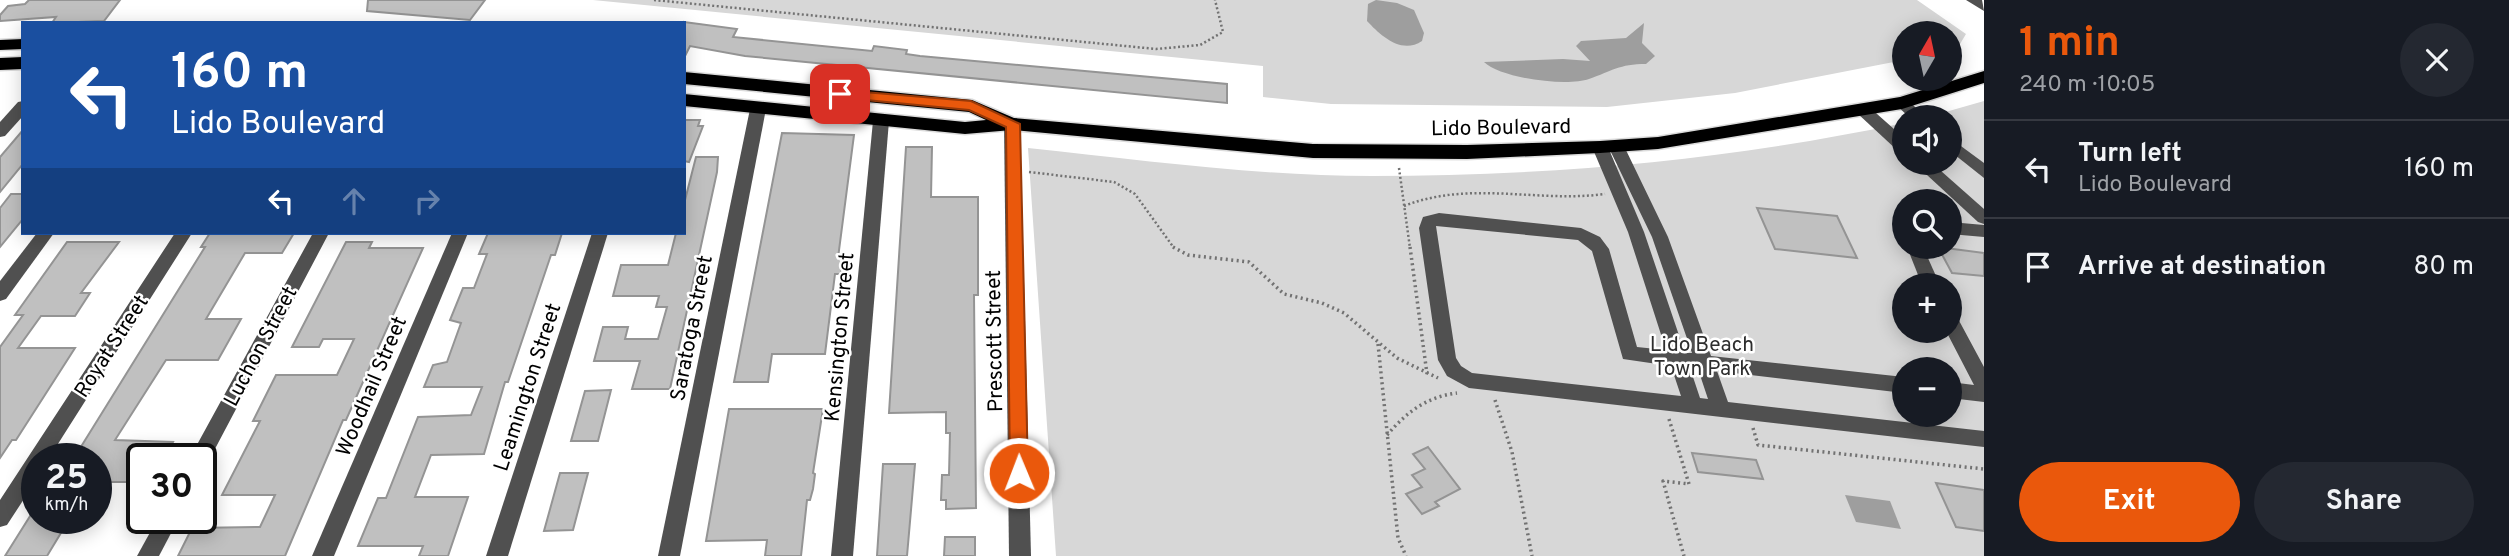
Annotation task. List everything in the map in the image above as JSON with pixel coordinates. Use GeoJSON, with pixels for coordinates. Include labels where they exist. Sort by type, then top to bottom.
{"type":"FeatureCollection","features":[{"type":"Feature","properties":{"kind":"highway"},"geometry":{"type":"LineString","coordinates":[[0,46],[21,44]]}},
{"type":"Feature","properties":{"kind":"highway"},"geometry":{"type":"LineString","coordinates":[[0,64],[21,63]]}},
{"type":"Feature","properties":{"kind":"highway","name":"Lido Boulevard"},"geometry":{"type":"LineString","coordinates":[[686,100],[965,128],[1013,124],[1313,151],[1397,152],[1608,147],[1658,143],[1902,103],[1984,77]]}},
{"type":"Feature","properties":{"kind":"highway","name":"Lido Boulevard"},"geometry":{"type":"LineString","coordinates":[[686,78],[971,106],[1013,124]]}},
{"type":"Feature","properties":{"kind":"street"},"geometry":{"type":"LineString","coordinates":[[1973,0],[1984,7]]}},
{"type":"Feature","properties":{"kind":"street"},"geometry":{"type":"LineString","coordinates":[[0,132],[21,108]]}},
{"type":"Feature","properties":{"kind":"street","name":"Saratoga Street"},"geometry":{"type":"LineString","coordinates":[[669,556],[758,108]]}},
{"type":"Feature","properties":{"kind":"street"},"geometry":{"type":"LineString","coordinates":[[1862,109],[1892,136]]}},
{"type":"Feature","properties":{"kind":"street","name":"Kensington Street"},"geometry":{"type":"LineString","coordinates":[[842,556],[881,121]]}},
{"type":"Feature","properties":{"kind":"street","name":"Prescott Street"},"geometry":{"type":"LineString","coordinates":[[1013,124],[1020,556]]}},
{"type":"Feature","properties":{"kind":"street"},"geometry":{"type":"LineString","coordinates":[[1608,147],[1618,191],[1636,232],[1679,359],[1687,412]]}},
{"type":"Feature","properties":{"kind":"street"},"geometry":{"type":"LineString","coordinates":[[1608,147],[1660,237],[1721,409]]}},
{"type":"Feature","properties":{"kind":"street"},"geometry":{"type":"LineString","coordinates":[[1962,154],[1984,172]]}},
{"type":"Feature","properties":{"kind":"street"},"geometry":{"type":"LineString","coordinates":[[1936,175],[1984,218]]}},
{"type":"Feature","properties":{"kind":"street"},"geometry":{"type":"LineString","coordinates":[[1892,384],[1630,354],[1600,249],[1594,241],[1581,233],[1438,219],[1429,221],[1427,228],[1447,360],[1454,370],[1469,380],[1687,412],[1721,409],[1984,439]]}},
{"type":"Feature","properties":{"kind":"street"},"geometry":{"type":"LineString","coordinates":[[1962,229],[1984,231]]}},
{"type":"Feature","properties":{"kind":"street"},"geometry":{"type":"LineString","coordinates":[[0,294],[44,235]]}},
{"type":"Feature","properties":{"kind":"street","name":"Royat Street"},"geometry":{"type":"LineString","coordinates":[[49,443],[183,235]]}},
{"type":"Feature","properties":{"kind":"street","name":"Luchon Street"},"geometry":{"type":"LineString","coordinates":[[208,443],[320,235]]}},
{"type":"Feature","properties":{"kind":"street","name":"Woodhail Street"},"geometry":{"type":"LineString","coordinates":[[323,556],[459,235]]}},
{"type":"Feature","properties":{"kind":"street","name":"Leamington Street"},"geometry":{"type":"LineString","coordinates":[[497,556],[599,235]]}},
{"type":"Feature","properties":{"kind":"street"},"geometry":{"type":"LineString","coordinates":[[1962,343],[1984,385]]}},
{"type":"Feature","properties":{"kind":"street"},"geometry":{"type":"LineString","coordinates":[[1962,391],[1984,394]]}},
{"type":"Feature","properties":{"kind":"street","name":"Royat Street"},"geometry":{"type":"LineString","coordinates":[[0,518],[21,486]]}},
{"type":"Feature","properties":{"kind":"street"},"geometry":{"type":"LineString","coordinates":[[148,556],[160,534]]}},
{"type":"Feature","properties":{"kind":"path"},"geometry":{"type":"LineString","coordinates":[[654,0],[1156,49],[1180,49],[1211,43],[1223,32],[1215,0]]}},
{"type":"Feature","properties":{"kind":"path"},"geometry":{"type":"LineString","coordinates":[[1397,152],[1427,374]]}},
{"type":"Feature","properties":{"kind":"path"},"geometry":{"type":"LineString","coordinates":[[1013,170],[1114,182],[1135,194],[1175,248],[1188,255],[1249,262],[1284,294],[1322,303],[1344,313],[1378,344],[1427,374],[1450,383]]}},
{"type":"Feature","properties":{"kind":"path"},"geometry":{"type":"LineString","coordinates":[[1404,206],[1426,195],[1460,190],[1558,200],[1618,191]]}},
{"type":"Feature","properties":{"kind":"path"},"geometry":{"type":"LineString","coordinates":[[1378,344],[1398,538],[1406,556]]}},
{"type":"Feature","properties":{"kind":"path"},"geometry":{"type":"LineString","coordinates":[[1387,435],[1409,409],[1440,394],[1462,393]]}},
{"type":"Feature","properties":{"kind":"path"},"geometry":{"type":"LineString","coordinates":[[1507,397],[1493,395],[1512,452],[1532,556]]}},
{"type":"Feature","properties":{"kind":"path"},"geometry":{"type":"LineString","coordinates":[[1684,556],[1663,481],[1689,484],[1668,417],[1687,412]]}},
{"type":"Feature","properties":{"kind":"path"},"geometry":{"type":"LineString","coordinates":[[1741,426],[1753,428],[1758,444],[1984,469]]}},
{"type":"Feature","properties":{"kind":"green space"},"geometry":{"type":"Polygon","coordinates":[[[593,0],[1917,0],[1947,21],[1892,21],[1892,62],[1735,93],[1607,107],[1331,104],[1263,97],[1263,66],[593,0]]]}},
{"type":"Feature","properties":{"kind":"green space","name":"Lido Beach Town Park"},"geometry":{"type":"Polygon","coordinates":[[[1984,101],[1984,556],[1056,556],[1028,148],[1286,173],[1372,176],[1572,169],[1706,156],[1892,125],[1892,175],[1962,175],[1962,107],[1984,101]]]}},
{"type":"Feature","properties":{"kind":"shaded area"},"geometry":{"type":"Polygon","coordinates":[[[1376,0],[1397,3],[1414,10],[1424,33],[1422,41],[1414,45],[1399,45],[1378,32],[1367,21],[1368,4],[1376,0]]]}},
{"type":"Feature","properties":{"kind":"shaded area"},"geometry":{"type":"Polygon","coordinates":[[[1644,23],[1642,43],[1655,56],[1646,64],[1622,67],[1589,79],[1565,82],[1534,80],[1504,73],[1484,62],[1563,59],[1590,61],[1576,46],[1581,41],[1626,38],[1644,23]]]}},
{"type":"Feature","properties":{"kind":"shaded area"},"geometry":{"type":"Polygon","coordinates":[[[1845,495],[1890,501],[1901,529],[1856,522],[1845,495]]]}},
{"type":"Feature","properties":{"kind":"building"},"geometry":{"type":"Polygon","coordinates":[[[29,0],[120,0],[104,21],[53,21],[56,17],[0,21],[0,15],[8,6],[25,4],[29,0]]]}},
{"type":"Feature","properties":{"kind":"building"},"geometry":{"type":"Polygon","coordinates":[[[368,0],[485,0],[470,20],[367,11],[368,0]]]}},
{"type":"Feature","properties":{"kind":"building"},"geometry":{"type":"Polygon","coordinates":[[[686,22],[737,29],[733,37],[872,51],[874,46],[907,50],[906,54],[920,56],[1227,84],[1227,103],[745,56],[690,46],[686,54],[686,22]]]}},
{"type":"Feature","properties":{"kind":"building"},"geometry":{"type":"Polygon","coordinates":[[[686,120],[700,120],[698,126],[703,126],[689,162],[686,161],[686,120]]]}},
{"type":"Feature","properties":{"kind":"building"},"geometry":{"type":"Polygon","coordinates":[[[21,132],[21,166],[0,192],[0,157],[21,132]]]}},
{"type":"Feature","properties":{"kind":"building"},"geometry":{"type":"Polygon","coordinates":[[[782,133],[854,135],[838,258],[842,258],[841,274],[835,274],[825,354],[772,354],[768,382],[734,382],[782,133]]]}},
{"type":"Feature","properties":{"kind":"building"},"geometry":{"type":"Polygon","coordinates":[[[906,147],[932,147],[931,197],[978,197],[978,295],[974,295],[976,508],[946,509],[946,500],[941,500],[942,475],[949,475],[950,433],[946,433],[946,412],[889,413],[906,147]]]}},
{"type":"Feature","properties":{"kind":"building"},"geometry":{"type":"Polygon","coordinates":[[[696,157],[718,157],[670,389],[632,389],[640,361],[594,361],[603,327],[628,327],[625,339],[658,339],[667,307],[656,307],[659,296],[613,296],[621,265],[668,265],[676,235],[686,235],[686,196],[696,157]]]}},
{"type":"Feature","properties":{"kind":"building"},"geometry":{"type":"Polygon","coordinates":[[[11,194],[21,194],[21,221],[0,247],[0,208],[11,194]]]}},
{"type":"Feature","properties":{"kind":"building"},"geometry":{"type":"Polygon","coordinates":[[[1757,208],[1837,216],[1857,258],[1775,249],[1757,208]]]}},
{"type":"Feature","properties":{"kind":"building"},"geometry":{"type":"Polygon","coordinates":[[[209,235],[293,235],[282,253],[245,253],[206,319],[241,319],[218,360],[166,360],[115,440],[173,442],[126,443],[126,482],[112,482],[112,443],[83,443],[205,247],[201,247],[209,235]]]}},
{"type":"Feature","properties":{"kind":"building"},"geometry":{"type":"Polygon","coordinates":[[[487,235],[561,235],[555,255],[551,255],[508,382],[505,382],[484,454],[431,455],[415,497],[468,497],[448,556],[419,556],[423,546],[358,546],[378,498],[386,498],[418,417],[471,415],[482,387],[424,387],[433,365],[447,362],[461,323],[450,320],[463,288],[474,288],[487,254],[479,254],[487,235]]]}},
{"type":"Feature","properties":{"kind":"building"},"geometry":{"type":"Polygon","coordinates":[[[67,242],[119,242],[81,293],[90,293],[75,316],[41,316],[18,348],[75,348],[16,440],[12,440],[0,458],[0,347],[23,315],[15,315],[67,242]]]}},
{"type":"Feature","properties":{"kind":"building"},"geometry":{"type":"Polygon","coordinates":[[[346,242],[372,242],[369,248],[423,248],[346,420],[343,420],[285,556],[178,556],[189,534],[217,534],[217,528],[260,527],[275,495],[222,495],[260,421],[253,421],[276,375],[337,375],[354,339],[323,339],[319,347],[292,347],[346,242]]]}},
{"type":"Feature","properties":{"kind":"building"},"geometry":{"type":"Polygon","coordinates":[[[1962,250],[1984,253],[1984,276],[1952,273],[1944,259],[1962,259],[1962,250]]]}},
{"type":"Feature","properties":{"kind":"building"},"geometry":{"type":"Polygon","coordinates":[[[611,390],[598,441],[571,441],[585,391],[611,390]]]}},
{"type":"Feature","properties":{"kind":"building"},"geometry":{"type":"Polygon","coordinates":[[[729,409],[823,409],[813,489],[810,500],[807,500],[801,556],[765,556],[767,540],[706,541],[729,409]]]}},
{"type":"Feature","properties":{"kind":"building"},"geometry":{"type":"Polygon","coordinates":[[[1428,447],[1460,489],[1435,502],[1439,506],[1422,514],[1406,494],[1422,487],[1412,475],[1425,469],[1413,454],[1428,447]]]}},
{"type":"Feature","properties":{"kind":"building"},"geometry":{"type":"Polygon","coordinates":[[[1692,453],[1756,460],[1763,479],[1698,472],[1692,453]]]}},
{"type":"Feature","properties":{"kind":"building"},"geometry":{"type":"Polygon","coordinates":[[[883,464],[915,464],[907,556],[877,556],[883,464]]]}},
{"type":"Feature","properties":{"kind":"building"},"geometry":{"type":"Polygon","coordinates":[[[560,473],[588,473],[573,530],[544,531],[560,473]]]}},
{"type":"Feature","properties":{"kind":"building"},"geometry":{"type":"Polygon","coordinates":[[[1936,483],[1984,490],[1984,531],[1956,527],[1936,483]]]}},
{"type":"Feature","properties":{"kind":"building"},"geometry":{"type":"Polygon","coordinates":[[[21,530],[21,534],[60,534],[47,556],[5,556],[21,530]]]}},
{"type":"Feature","properties":{"kind":"building"},"geometry":{"type":"Polygon","coordinates":[[[945,537],[975,537],[975,556],[944,556],[945,537]]]}},
{"type":"Feature","properties":{"kind":"route"},"geometry":{"type":"LineString","coordinates":[[840,94],[971,106],[1013,124],[1019,473]]}}]}
